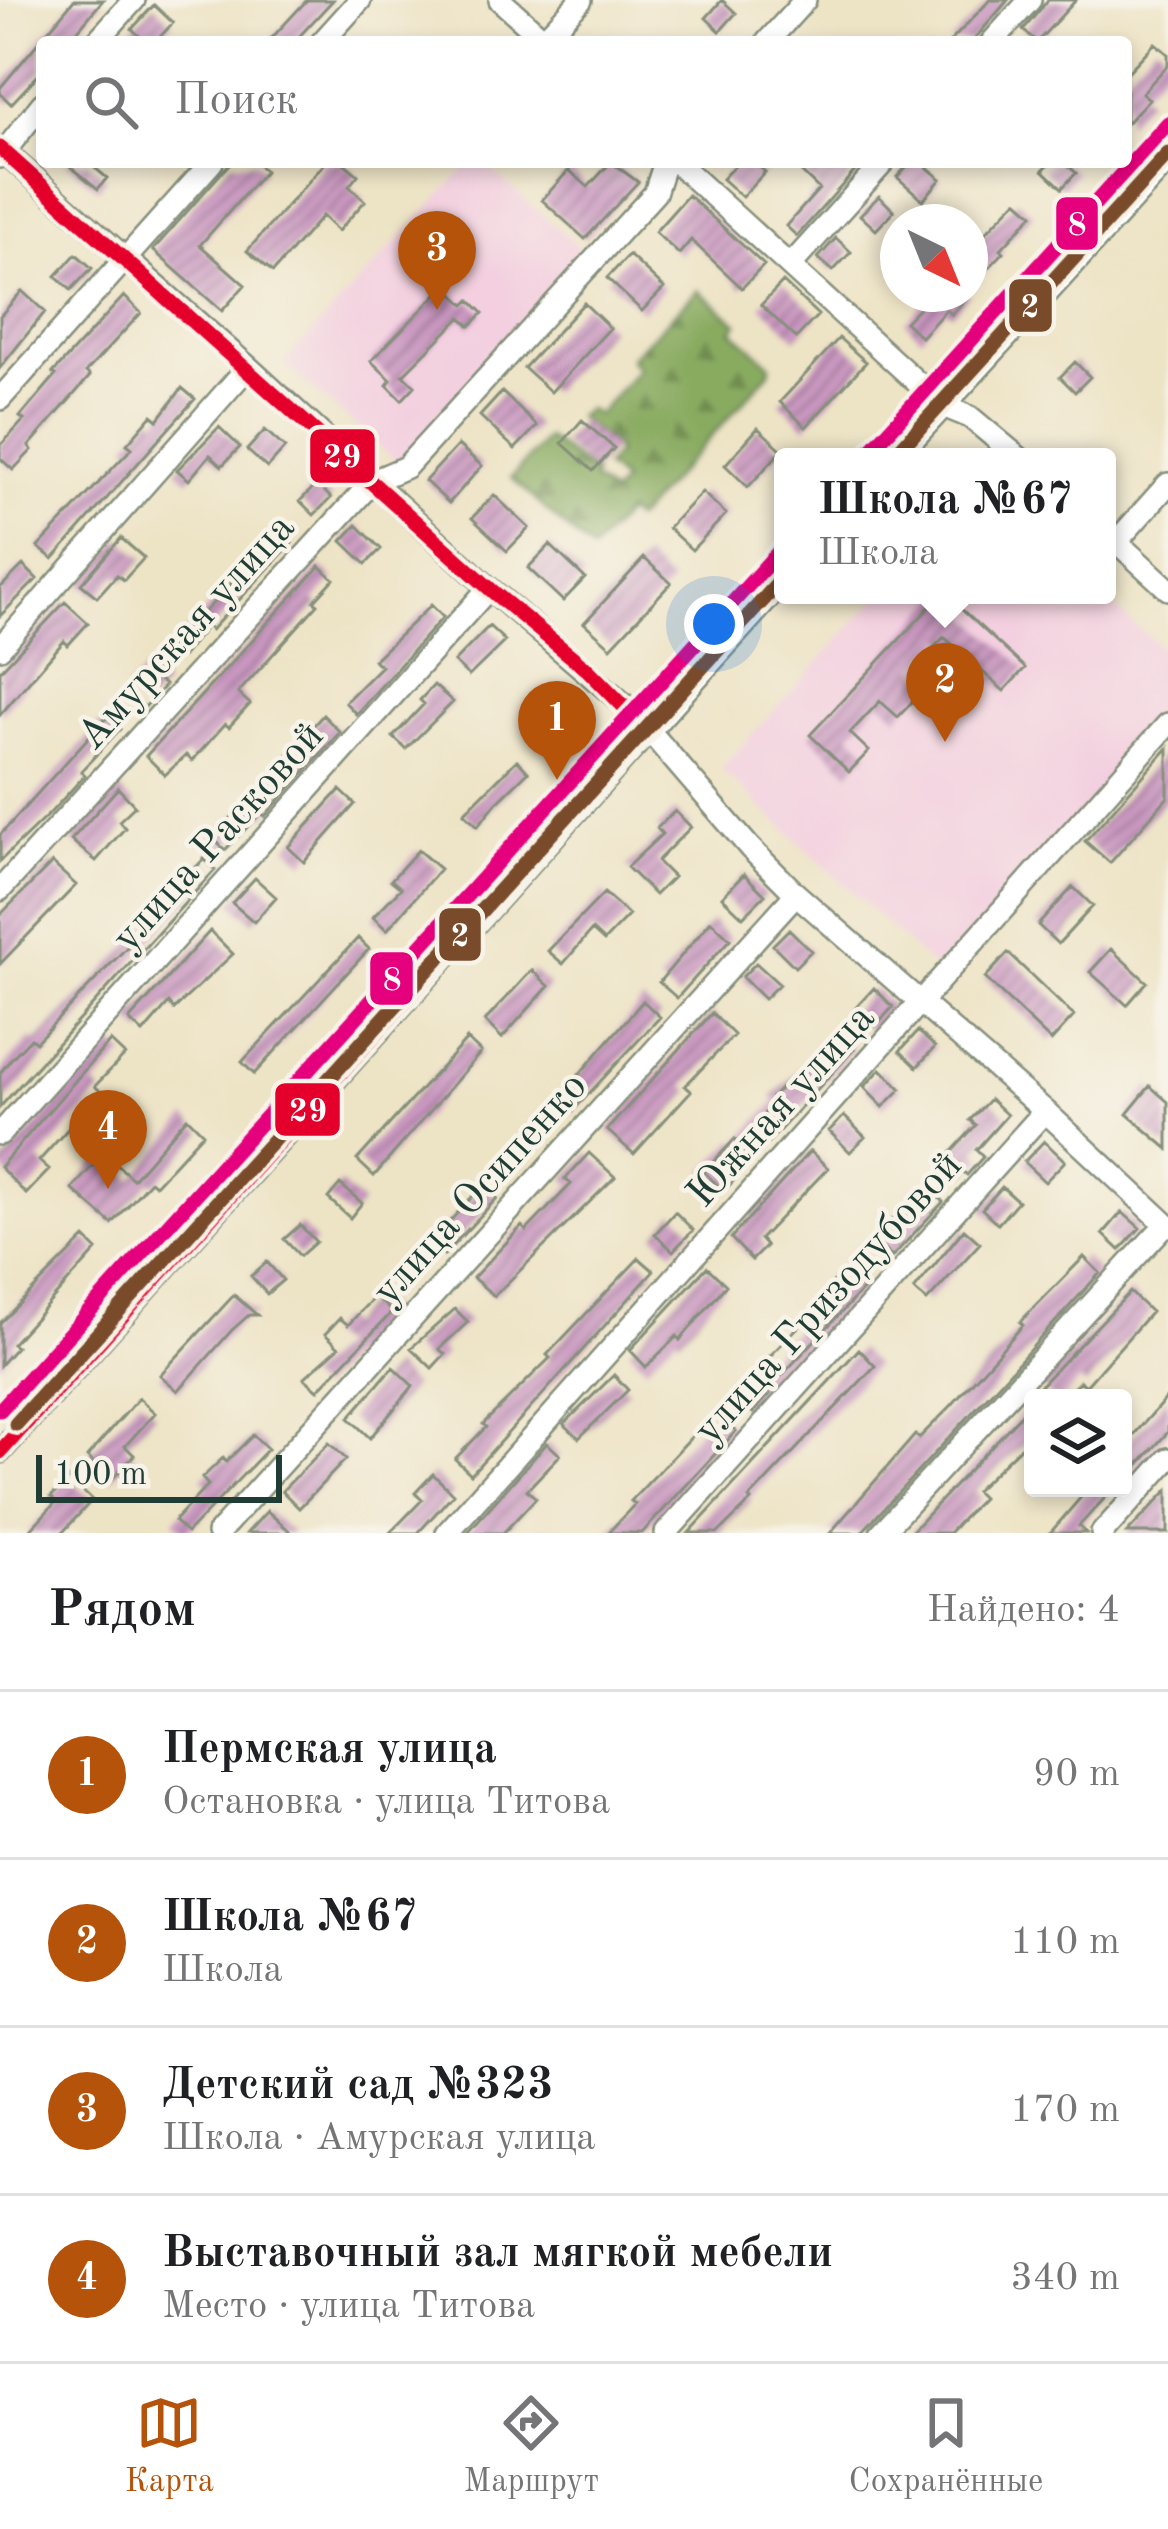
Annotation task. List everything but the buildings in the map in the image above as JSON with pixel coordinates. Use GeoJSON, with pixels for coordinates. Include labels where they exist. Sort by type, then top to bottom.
{"type":"FeatureCollection","features":[{"type":"Feature","properties":{"kind":"street"},"geometry":{"type":"LineString","coordinates":[[101,36],[134,0]]}},
{"type":"Feature","properties":{"kind":"street"},"geometry":{"type":"LineString","coordinates":[[327,36],[360,0]]}},
{"type":"Feature","properties":{"kind":"street"},"geometry":{"type":"LineString","coordinates":[[500,0],[541,36]]}},
{"type":"Feature","properties":{"kind":"street"},"geometry":{"type":"LineString","coordinates":[[550,36],[581,0]]}},
{"type":"Feature","properties":{"kind":"street"},"geometry":{"type":"LineString","coordinates":[[772,36],[805,0]]}},
{"type":"Feature","properties":{"kind":"street"},"geometry":{"type":"LineString","coordinates":[[997,36],[1030,0]]}},
{"type":"Feature","properties":{"kind":"street"},"geometry":{"type":"LineString","coordinates":[[36,111],[1,152],[625,705],[796,894],[1167,1225],[881,1533]]}},
{"type":"Feature","properties":{"kind":"street"},"geometry":{"type":"LineString","coordinates":[[905,448],[1168,161]]}},
{"type":"Feature","properties":{"kind":"street"},"geometry":{"type":"LineString","coordinates":[[0,399],[206,168]]}},
{"type":"Feature","properties":{"kind":"street","name":"Амурская улица"},"geometry":{"type":"LineString","coordinates":[[0,890],[373,481],[406,467],[655,193],[663,168]]}},
{"type":"Feature","properties":{"kind":"street"},"geometry":{"type":"LineString","coordinates":[[683,168],[943,406],[970,417],[1007,448]]}},
{"type":"Feature","properties":{"kind":"street"},"geometry":{"type":"LineString","coordinates":[[790,266],[879,168]]}},
{"type":"Feature","properties":{"kind":"street"},"geometry":{"type":"LineString","coordinates":[[0,648],[248,367]]}},
{"type":"Feature","properties":{"kind":"street"},"geometry":{"type":"LineString","coordinates":[[1116,533],[1168,484]]}},
{"type":"Feature","properties":{"kind":"street"},"geometry":{"type":"LineString","coordinates":[[1116,541],[1168,589]]}},
{"type":"Feature","properties":{"kind":"street","name":"улица Расковой"},"geometry":{"type":"LineString","coordinates":[[0,1133],[489,588]]}},
{"type":"Feature","properties":{"kind":"street"},"geometry":{"type":"LineString","coordinates":[[1,1449],[774,593]]}},
{"type":"Feature","properties":{"kind":"street","name":"Южная улица"},"geometry":{"type":"LineString","coordinates":[[446,1533],[1168,724]]}},
{"type":"Feature","properties":{"kind":"street","name":"улица Осипенко"},"geometry":{"type":"LineString","coordinates":[[218,1533],[796,894]]}},
{"type":"Feature","properties":{"kind":"street","name":"улица Гризодубовой"},"geometry":{"type":"LineString","coordinates":[[665,1533],[1045,1112]]}},
{"type":"Feature","properties":{"kind":"street"},"geometry":{"type":"LineString","coordinates":[[1102,1533],[1168,1459]]}},
{"type":"Feature","properties":{"kind":"shaded area"},"geometry":{"type":"Polygon","coordinates":[[[465,168],[489,168],[590,257],[400,465],[284,363],[465,168]]]}},
{"type":"Feature","properties":{"kind":"shaded area"},"geometry":{"type":"Polygon","coordinates":[[[872,604],[1110,604],[1168,654],[1168,714],[939,973],[721,769],[872,604]]]}},
{"type":"Feature","properties":{"kind":"green space"},"geometry":{"type":"Polygon","coordinates":[[[698,290],[738,323],[732,330],[770,364],[769,373],[635,520],[626,513],[592,551],[511,478],[547,438],[595,474],[592,479],[612,495],[623,482],[605,467],[616,448],[577,417],[587,409],[597,415],[638,369],[630,358],[698,290]]]}},
{"type":"Feature","properties":{"kind":"transit line","name":"8"},"geometry":{"type":"LineString","coordinates":[[1132,163],[1168,123]]}},
{"type":"Feature","properties":{"kind":"transit line","name":"29"},"geometry":{"type":"LineString","coordinates":[[0,148],[499,597],[588,670],[648,731],[0,1452]]}},
{"type":"Feature","properties":{"kind":"transit line","name":"2"},"geometry":{"type":"LineString","coordinates":[[901,448],[1168,154]]}},
{"type":"Feature","properties":{"kind":"transit line","name":"8"},"geometry":{"type":"LineString","coordinates":[[873,448],[1127,168]]}},
{"type":"Feature","properties":{"kind":"transit line","name":"8"},"geometry":{"type":"LineString","coordinates":[[0,1410],[774,557]]}},
{"type":"Feature","properties":{"kind":"transit line","name":"2"},"geometry":{"type":"LineString","coordinates":[[16,1424],[774,588]]}},
{"type":"Feature","properties":{"kind":"place","name":"Детский сад №323"},"geometry":{"type":"Point","coordinates":[437,310]}},
{"type":"Feature","properties":{"kind":"place","name":"Школа №67"},"geometry":{"type":"Point","coordinates":[945,742]}},
{"type":"Feature","properties":{"kind":"place","name":"Пермская улица"},"geometry":{"type":"Point","coordinates":[557,780]}},
{"type":"Feature","properties":{"kind":"place","name":"Выставочный зал мягкой мебели"},"geometry":{"type":"Point","coordinates":[108,1189]}}]}
